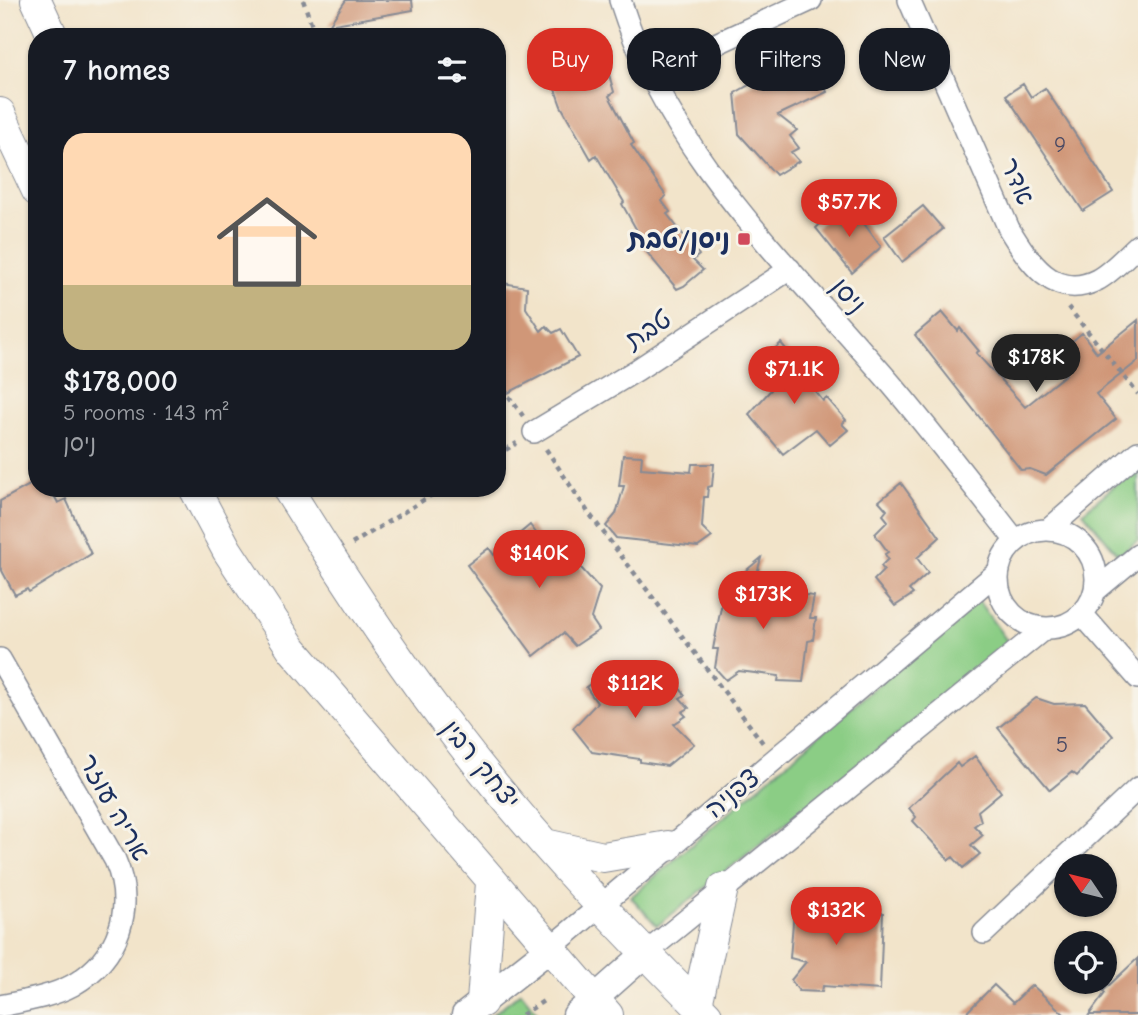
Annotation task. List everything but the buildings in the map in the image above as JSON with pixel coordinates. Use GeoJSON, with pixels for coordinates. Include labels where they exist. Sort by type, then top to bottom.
{"type":"FeatureCollection","features":[{"type":"Feature","properties":{"kind":"main road"},"geometry":{"type":"LineString","coordinates":[[36,0],[48,28]]}},
{"type":"Feature","properties":{"kind":"main road"},"geometry":{"type":"LineString","coordinates":[[0,113],[28,172]]}},
{"type":"Feature","properties":{"kind":"main road"},"geometry":{"type":"LineString","coordinates":[[199,497],[227,550],[292,649],[549,949],[592,1010]]}},
{"type":"Feature","properties":{"kind":"main road","name":"יצחק רבין"},"geometry":{"type":"LineString","coordinates":[[293,497],[330,558],[461,743],[545,844],[702,1010]]}},
{"type":"Feature","properties":{"kind":"main road"},"geometry":{"type":"LineString","coordinates":[[545,844],[603,857],[668,846]]}},
{"type":"Feature","properties":{"kind":"main road"},"geometry":{"type":"LineString","coordinates":[[474,1009],[491,883]]}},
{"type":"Feature","properties":{"kind":"main road"},"geometry":{"type":"LineString","coordinates":[[702,1010],[723,888]]}},
{"type":"Feature","properties":{"kind":"street","name":"ניסן"},"geometry":{"type":"LineString","coordinates":[[620,0],[632,28]]}},
{"type":"Feature","properties":{"kind":"street"},"geometry":{"type":"LineString","coordinates":[[721,42],[811,0]]}},
{"type":"Feature","properties":{"kind":"street","name":"אדר"},"geometry":{"type":"LineString","coordinates":[[909,0],[1009,229],[1027,258],[1044,278]]}},
{"type":"Feature","properties":{"kind":"street","name":"ניסן"},"geometry":{"type":"LineString","coordinates":[[660,91],[692,150],[790,269],[898,392],[1016,541]]}},
{"type":"Feature","properties":{"kind":"street"},"geometry":{"type":"LineString","coordinates":[[1044,278],[1071,285],[1096,281],[1138,245]]}},
{"type":"Feature","properties":{"kind":"street","name":"טבת"},"geometry":{"type":"LineString","coordinates":[[534,432],[637,370],[790,269]]}},
{"type":"Feature","properties":{"kind":"street"},"geometry":{"type":"LineString","coordinates":[[1048,530],[1138,452]]}},
{"type":"Feature","properties":{"kind":"street"},"geometry":{"type":"LineString","coordinates":[[1095,591],[1095,566],[1082,544],[1072,537],[1048,530],[1037,531],[1016,541],[1005,554],[999,571],[999,587],[1004,603],[1014,616],[1028,625],[1044,629],[1058,627],[1082,614],[1095,591],[1138,555]]}},
{"type":"Feature","properties":{"kind":"street","name":"צפניה"},"geometry":{"type":"LineString","coordinates":[[474,1009],[999,571]]}},
{"type":"Feature","properties":{"kind":"street"},"geometry":{"type":"LineString","coordinates":[[1082,614],[1138,678]]}},
{"type":"Feature","properties":{"kind":"street"},"geometry":{"type":"LineString","coordinates":[[592,1010],[647,952],[1044,629]]}},
{"type":"Feature","properties":{"kind":"street","name":"אריה עוזר"},"geometry":{"type":"LineString","coordinates":[[0,659],[115,860],[124,882],[126,907],[114,944],[90,974],[71,986],[0,1006]]}},
{"type":"Feature","properties":{"kind":"street"},"geometry":{"type":"LineString","coordinates":[[984,933],[1138,788]]}},
{"type":"Feature","properties":{"kind":"path"},"geometry":{"type":"LineString","coordinates":[[303,0],[313,28]]}},
{"type":"Feature","properties":{"kind":"path"},"geometry":{"type":"LineString","coordinates":[[1044,278],[1138,394]]}},
{"type":"Feature","properties":{"kind":"path"},"geometry":{"type":"LineString","coordinates":[[506,393],[588,512],[775,758]]}},
{"type":"Feature","properties":{"kind":"path"},"geometry":{"type":"LineString","coordinates":[[330,558],[428,497]]}},
{"type":"Feature","properties":{"kind":"path"},"geometry":{"type":"LineString","coordinates":[[522,1015],[545,1000]]}},
{"type":"Feature","properties":{"kind":"green space"},"geometry":{"type":"Polygon","coordinates":[[[1138,466],[1138,540],[1119,556],[1083,512],[1138,466]]]}},
{"type":"Feature","properties":{"kind":"green space"},"geometry":{"type":"Polygon","coordinates":[[[977,599],[1010,645],[657,926],[631,897],[977,599]]]}},
{"type":"Feature","properties":{"kind":"green space"},"geometry":{"type":"Polygon","coordinates":[[[521,992],[539,1015],[492,1015],[521,992]]]}},
{"type":"Feature","properties":{"kind":"place","name":"ניסן/טבת"},"geometry":{"type":"Point","coordinates":[744,239]}}]}
